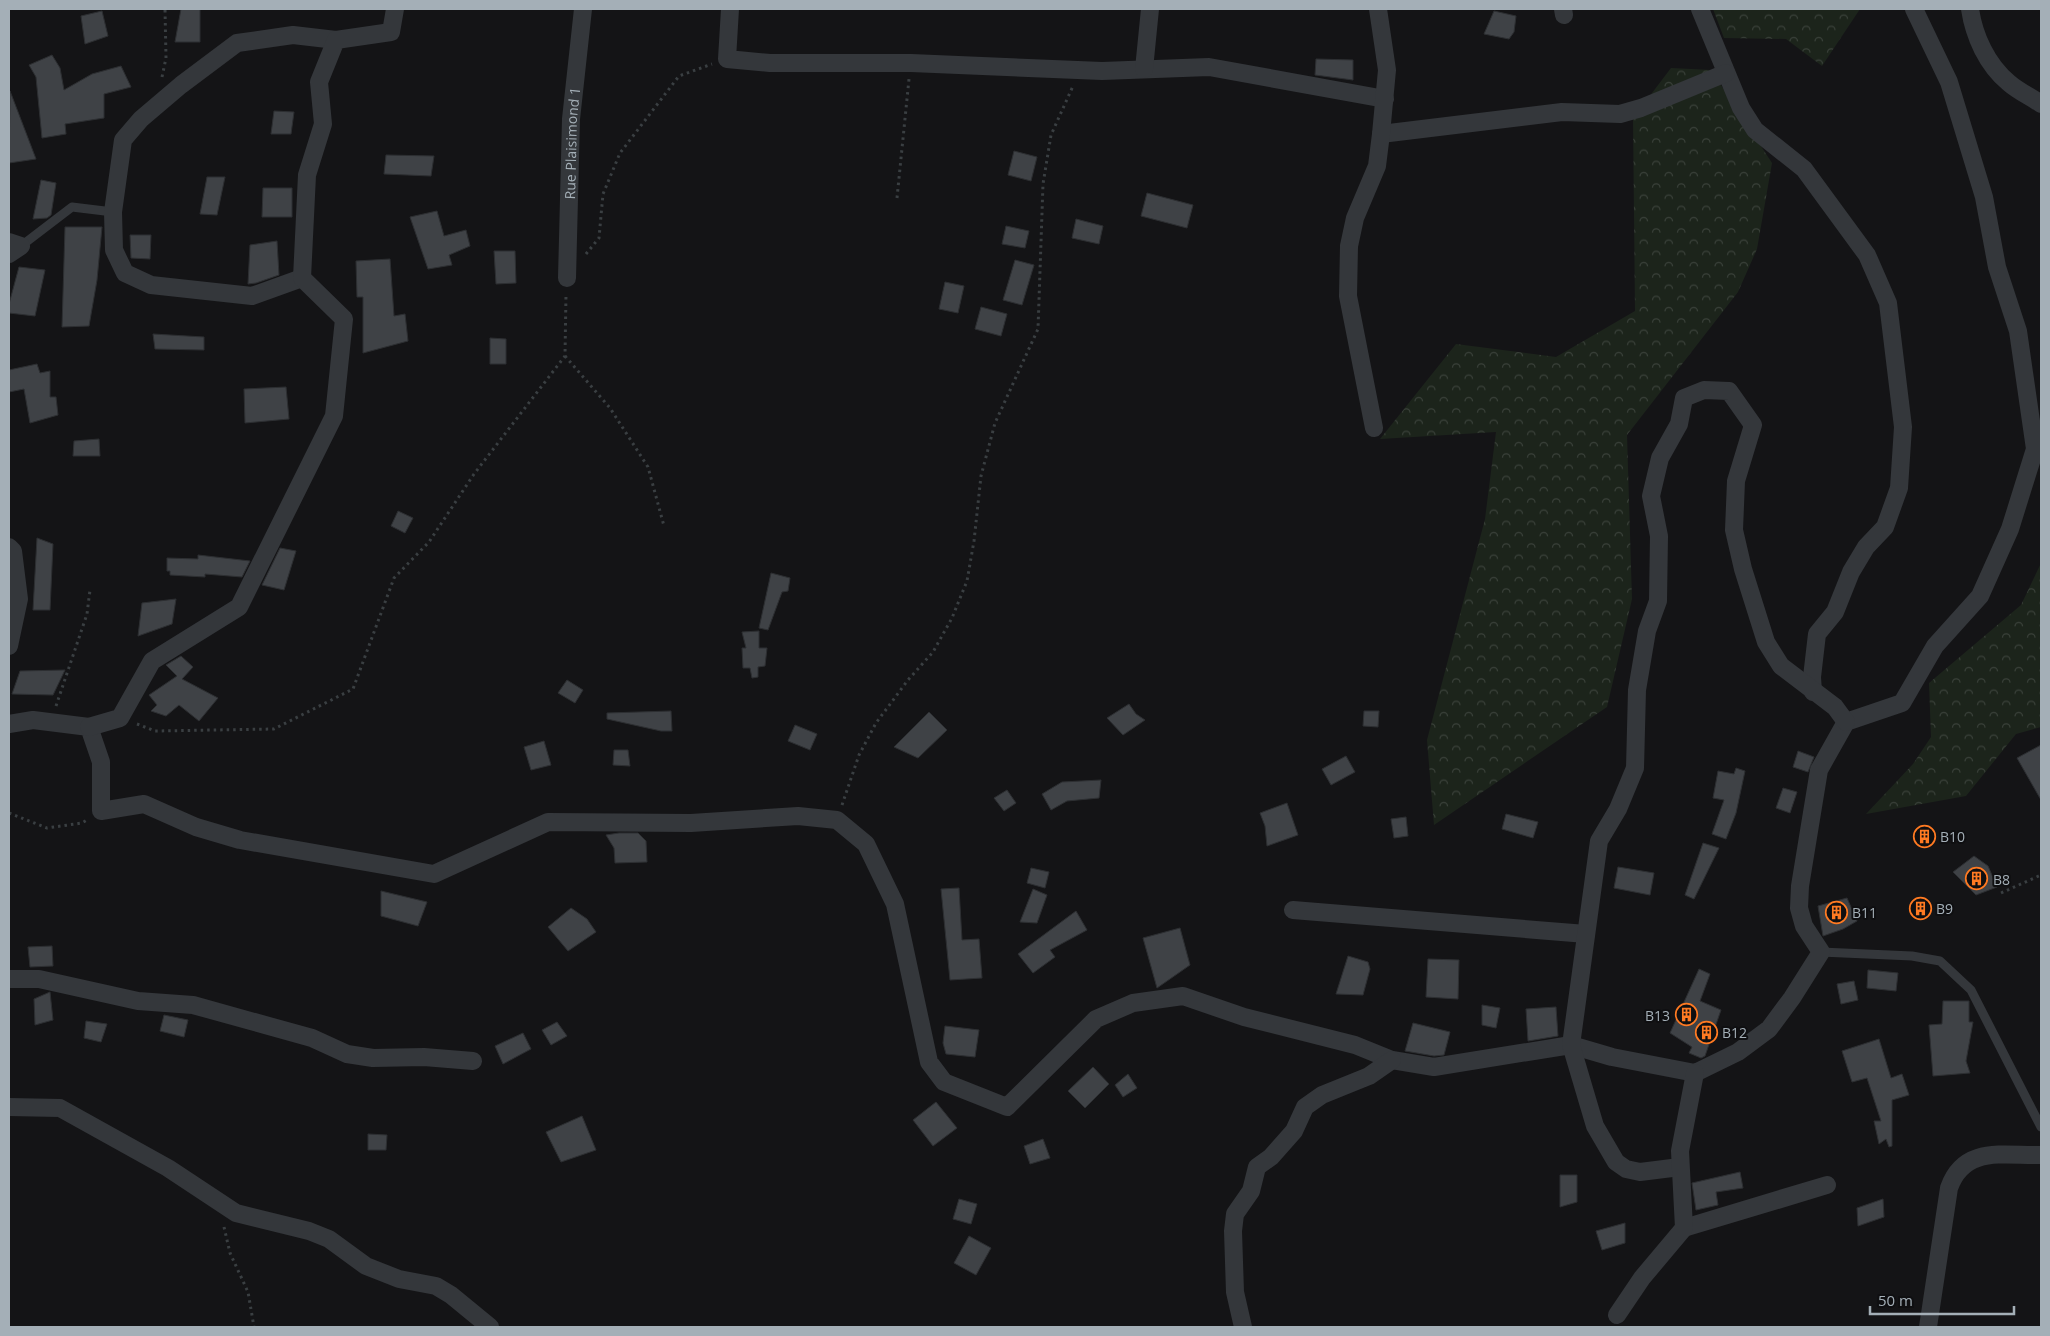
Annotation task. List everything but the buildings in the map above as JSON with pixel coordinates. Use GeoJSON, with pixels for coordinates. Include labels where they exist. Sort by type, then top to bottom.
{"type":"FeatureCollection","features":[{"type":"Feature","properties":{"kind":"street"},"geometry":{"type":"LineString","coordinates":[[302,278],[252,296],[150,285],[125,273],[114,250],[113,212],[123,140],[152,109],[237,43],[293,35],[336,40],[391,32],[395,9]]}},
{"type":"Feature","properties":{"kind":"street","name":"Rue Plaisimond 1"},"geometry":{"type":"LineString","coordinates":[[567,278],[571,119],[583,9]]}},
{"type":"Feature","properties":{"kind":"street"},"geometry":{"type":"LineString","coordinates":[[730,9],[727,59],[770,63],[911,63],[1082,70],[1209,67],[1384,99]]}},
{"type":"Feature","properties":{"kind":"street"},"geometry":{"type":"LineString","coordinates":[[1144,69],[1150,9]]}},
{"type":"Feature","properties":{"kind":"street"},"geometry":{"type":"LineString","coordinates":[[1374,428],[1348,296],[1349,254],[1356,218],[1377,166],[1381,134],[1387,70],[1378,9]]}},
{"type":"Feature","properties":{"kind":"street"},"geometry":{"type":"LineString","coordinates":[[1700,9],[1741,108],[1755,130],[1804,169],[1867,255],[1888,303],[1903,427],[1899,488],[1885,527],[1866,548],[1851,572],[1834,612],[1817,634],[1814,650],[1813,692]]}},
{"type":"Feature","properties":{"kind":"street"},"geometry":{"type":"LineString","coordinates":[[89,727],[101,762],[101,811],[144,804],[196,827],[240,840],[434,874],[548,822],[691,823],[798,816],[837,820],[866,844],[895,904],[922,1037],[929,1062],[944,1082],[1007,1107],[1096,1019],[1133,1003],[1183,996],[1244,1017],[1355,1045],[1392,1060],[1434,1068],[1571,1045],[1612,1057],[1695,1073],[1738,1052],[1769,1029],[1792,998],[1821,952],[1804,926],[1799,908],[1800,886],[1819,770],[1846,722],[1902,703],[1935,646],[1980,596],[2010,529],[2034,448],[2018,332],[1997,267],[1984,197],[1949,82],[1914,9]]}},
{"type":"Feature","properties":{"kind":"street"},"geometry":{"type":"LineString","coordinates":[[1970,9],[1972,25],[1984,53],[2008,82],[2041,104]]}},
{"type":"Feature","properties":{"kind":"street"},"geometry":{"type":"LineString","coordinates":[[9,724],[34,720],[89,727],[120,718],[152,661],[239,607],[334,416],[344,319],[302,278],[307,175],[323,124],[319,82],[336,40]]}},
{"type":"Feature","properties":{"kind":"street"},"geometry":{"type":"LineString","coordinates":[[1381,134],[1562,112],[1620,114],[1641,108],[1726,73]]}},
{"type":"Feature","properties":{"kind":"street"},"geometry":{"type":"LineString","coordinates":[[1680,1167],[1640,1172],[1626,1169],[1616,1162],[1595,1126],[1571,1045],[1599,841],[1618,809],[1635,768],[1637,690],[1647,631],[1658,601],[1659,536],[1651,496],[1660,458],[1679,424],[1684,398],[1704,390],[1729,391],[1753,425],[1736,481],[1734,530],[1766,642],[1781,666],[1834,707],[1846,722]]}},
{"type":"Feature","properties":{"kind":"street"},"geometry":{"type":"LineString","coordinates":[[9,547],[14,551],[19,599],[9,646]]}},
{"type":"Feature","properties":{"kind":"street"},"geometry":{"type":"LineString","coordinates":[[1294,910],[1586,934]]}},
{"type":"Feature","properties":{"kind":"street"},"geometry":{"type":"LineString","coordinates":[[9,979],[39,979],[138,1002],[193,1005],[312,1038],[347,1054],[373,1058],[424,1057],[472,1061]]}},
{"type":"Feature","properties":{"kind":"street"},"geometry":{"type":"LineString","coordinates":[[1243,1327],[1235,1292],[1233,1232],[1235,1214],[1251,1192],[1258,1167],[1271,1157],[1294,1131],[1305,1107],[1322,1095],[1369,1076],[1392,1060]]}},
{"type":"Feature","properties":{"kind":"street"},"geometry":{"type":"LineString","coordinates":[[1684,1228],[1680,1167],[1682,1133],[1695,1073]]}},
{"type":"Feature","properties":{"kind":"street"},"geometry":{"type":"LineString","coordinates":[[9,1106],[14,1108],[46,1106],[60,1108],[168,1168],[217,1203],[236,1213],[309,1231],[329,1239],[366,1266],[399,1279],[436,1286],[451,1295],[490,1327]]}},
{"type":"Feature","properties":{"kind":"street"},"geometry":{"type":"LineString","coordinates":[[1928,1327],[1949,1188],[1954,1173],[1970,1160],[1981,1156],[2041,1155]]}},
{"type":"Feature","properties":{"kind":"street"},"geometry":{"type":"LineString","coordinates":[[1617,1315],[1642,1278],[1684,1228],[1827,1185]]}},
{"type":"Feature","properties":{"kind":"lane"},"geometry":{"type":"LineString","coordinates":[[13,247],[72,207],[113,212]]}},
{"type":"Feature","properties":{"kind":"lane"},"geometry":{"type":"LineString","coordinates":[[1821,952],[1912,956],[1940,961],[1971,990],[2041,1127]]}},
{"type":"Feature","properties":{"kind":"path"},"geometry":{"type":"LineString","coordinates":[[152,109],[166,58],[165,9]]}},
{"type":"Feature","properties":{"kind":"path"},"geometry":{"type":"LineString","coordinates":[[120,718],[155,731],[274,729],[353,689],[394,578],[429,542],[474,474],[565,356],[567,278],[599,238],[603,194],[620,152],[679,76],[727,59]]}},
{"type":"Feature","properties":{"kind":"path"},"geometry":{"type":"LineString","coordinates":[[897,198],[911,63]]}},
{"type":"Feature","properties":{"kind":"path"},"geometry":{"type":"LineString","coordinates":[[837,820],[859,755],[876,723],[933,652],[952,618],[967,581],[974,541],[981,476],[995,424],[1038,329],[1043,184],[1051,135],[1082,70]]}},
{"type":"Feature","properties":{"kind":"path"},"geometry":{"type":"LineString","coordinates":[[565,356],[610,408],[648,467],[664,526]]}},
{"type":"Feature","properties":{"kind":"path"},"geometry":{"type":"LineString","coordinates":[[50,722],[82,630],[90,601],[90,590]]}},
{"type":"Feature","properties":{"kind":"path"},"geometry":{"type":"LineString","coordinates":[[9,813],[47,828],[82,822],[101,811]]}},
{"type":"Feature","properties":{"kind":"path"},"geometry":{"type":"LineString","coordinates":[[2001,893],[2041,875]]}},
{"type":"Feature","properties":{"kind":"path"},"geometry":{"type":"LineString","coordinates":[[217,1203],[230,1253],[248,1292],[254,1327]]}},
{"type":"Feature","properties":{"kind":"green space"},"geometry":{"type":"Polygon","coordinates":[[[1713,9],[1860,9],[1822,66],[1786,39],[1724,38],[1713,9]]]}},
{"type":"Feature","properties":{"kind":"green space"},"geometry":{"type":"Polygon","coordinates":[[[1671,68],[1711,70],[1772,163],[1757,249],[1738,292],[1627,435],[1632,599],[1607,707],[1434,825],[1427,740],[1485,519],[1496,432],[1380,439],[1456,344],[1556,357],[1635,311],[1633,118],[1671,68]]]}},
{"type":"Feature","properties":{"kind":"green space"},"geometry":{"type":"Polygon","coordinates":[[[2041,563],[2041,727],[2016,734],[1966,796],[1866,814],[1913,764],[1931,737],[1929,683],[2021,605],[2041,563]]]}},
{"type":"Feature","properties":{"kind":"place","name":"B10"},"geometry":{"type":"Point","coordinates":[1924,836]}},
{"type":"Feature","properties":{"kind":"place","name":"B8"},"geometry":{"type":"Point","coordinates":[1977,879]}},
{"type":"Feature","properties":{"kind":"place","name":"B9"},"geometry":{"type":"Point","coordinates":[1920,908]}},
{"type":"Feature","properties":{"kind":"place","name":"B11"},"geometry":{"type":"Point","coordinates":[1836,912]}},
{"type":"Feature","properties":{"kind":"place","name":"B13"},"geometry":{"type":"Point","coordinates":[1686,1015]}},
{"type":"Feature","properties":{"kind":"place","name":"B12"},"geometry":{"type":"Point","coordinates":[1706,1032]}}]}
